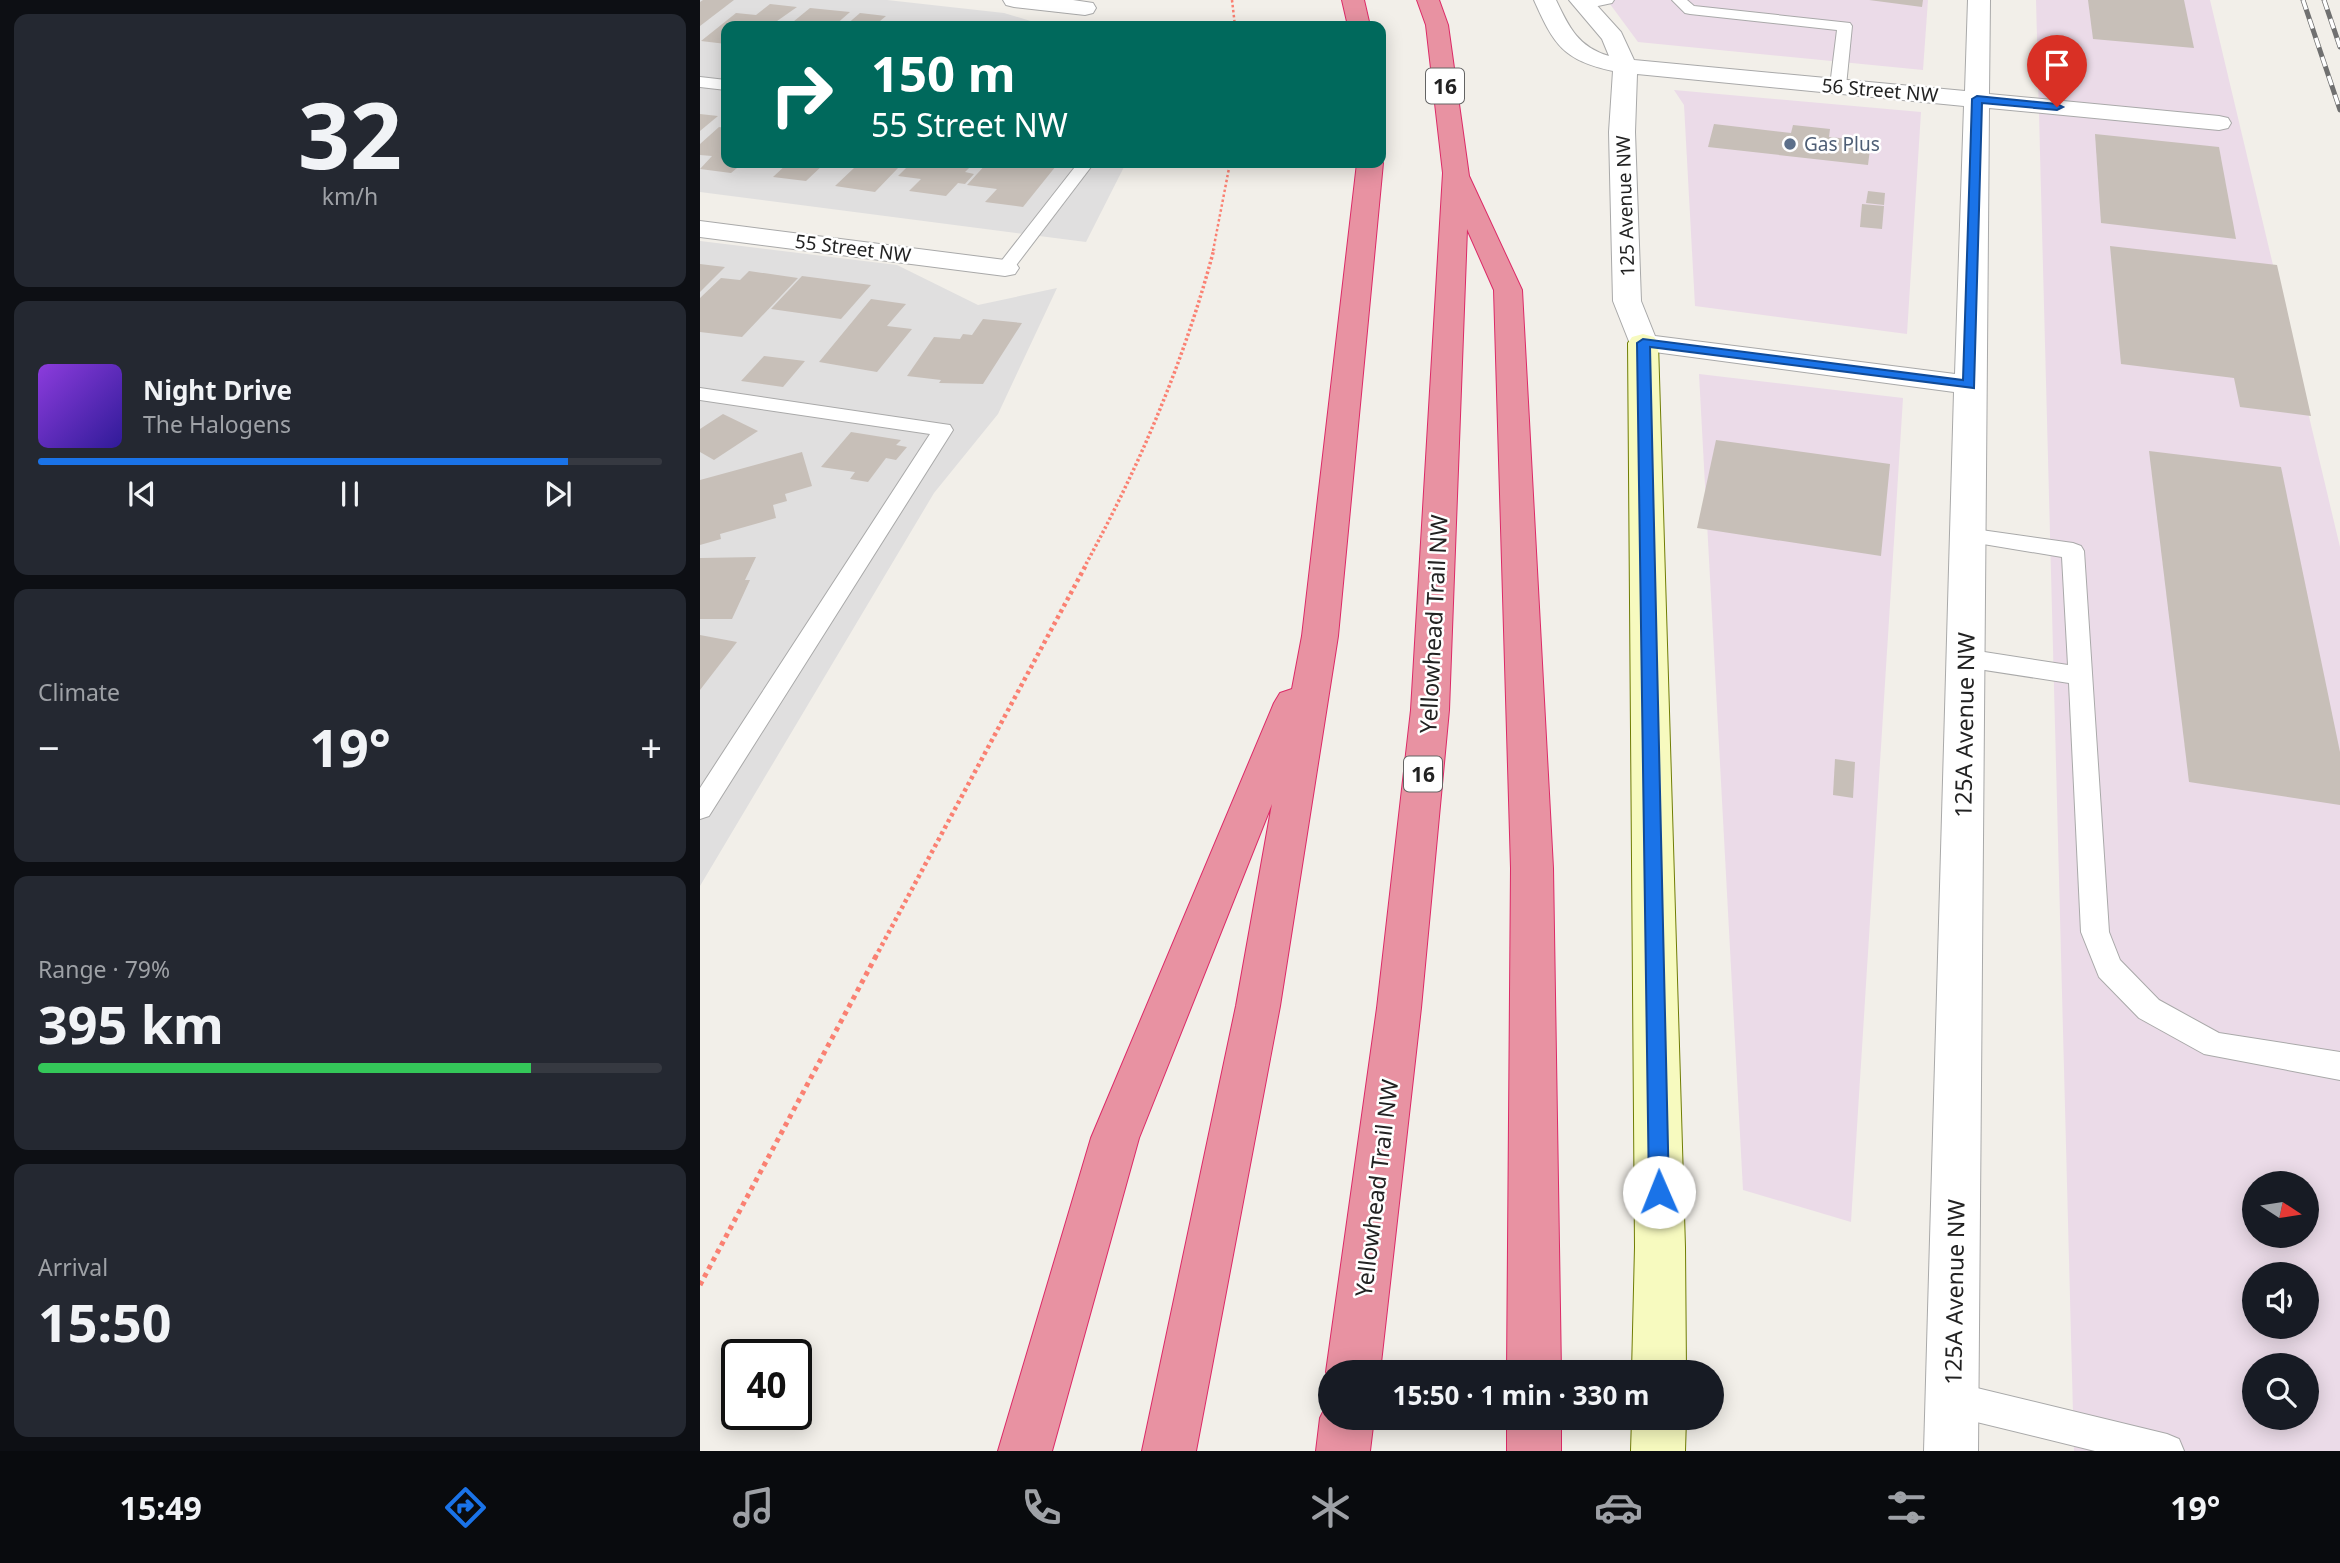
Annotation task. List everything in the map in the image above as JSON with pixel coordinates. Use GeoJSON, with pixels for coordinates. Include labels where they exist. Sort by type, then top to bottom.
{"type":"FeatureCollection","features":[{"type":"Feature","properties":{"kind":"highway"},"geometry":{"type":"LineString","coordinates":[[1353,0],[1358,21]]}},
{"type":"Feature","properties":{"kind":"highway","name":"Yellowhead Trail NW"},"geometry":{"type":"LineString","coordinates":[[1355,1360],[1399,1008],[1430,710],[1456,173],[1437,25],[1428,0]]}},
{"type":"Feature","properties":{"kind":"highway"},"geometry":{"type":"LineString","coordinates":[[1169,1451],[1258,1006],[1320,636],[1369,168]]}},
{"type":"Feature","properties":{"kind":"highway"},"geometry":{"type":"LineString","coordinates":[[1456,173],[1508,290],[1532,868],[1534,1360]]}},
{"type":"Feature","properties":{"kind":"highway"},"geometry":{"type":"LineString","coordinates":[[1026,1451],[1115,1138],[1320,636]]}},
{"type":"Feature","properties":{"kind":"highway"},"geometry":{"type":"LineString","coordinates":[[1343,1451],[1346,1430]]}},
{"type":"Feature","properties":{"kind":"highway"},"geometry":{"type":"LineString","coordinates":[[1534,1430],[1534,1451]]}},
{"type":"Feature","properties":{"kind":"street"},"geometry":{"type":"LineString","coordinates":[[1014,0],[1085,8]]}},
{"type":"Feature","properties":{"kind":"street"},"geometry":{"type":"LineString","coordinates":[[1545,0],[1566,44],[1588,57],[1625,66]]}},
{"type":"Feature","properties":{"kind":"street","name":"125A Avenue NW"},"geometry":{"type":"LineString","coordinates":[[1951,1451],[1979,0]]}},
{"type":"Feature","properties":{"kind":"street","name":"125 Avenue NW"},"geometry":{"type":"LineString","coordinates":[[1582,2],[1613,37],[1625,66],[1622,132],[1627,301],[1643,343]]}},
{"type":"Feature","properties":{"kind":"street","name":"56 Street NW"},"geometry":{"type":"LineString","coordinates":[[1625,66],[2219,123]]}},
{"type":"Feature","properties":{"kind":"street","name":"55 Street NW"},"geometry":{"type":"LineString","coordinates":[[700,229],[1005,268]]}},
{"type":"Feature","properties":{"kind":"street"},"geometry":{"type":"LineString","coordinates":[[1659,1360],[1660,1247],[1643,343],[1970,385]]}},
{"type":"Feature","properties":{"kind":"street"},"geometry":{"type":"LineString","coordinates":[[1658,1451],[1659,1430]]}},
{"type":"Feature","properties":{"kind":"lane"},"geometry":{"type":"LineString","coordinates":[[1582,2],[1607,0]]}},
{"type":"Feature","properties":{"kind":"lane"},"geometry":{"type":"LineString","coordinates":[[1679,0],[1690,10],[1845,26],[1838,86]]}},
{"type":"Feature","properties":{"kind":"lane"},"geometry":{"type":"LineString","coordinates":[[700,82],[721,84]]}},
{"type":"Feature","properties":{"kind":"lane"},"geometry":{"type":"LineString","coordinates":[[1005,268],[1082,168]]}},
{"type":"Feature","properties":{"kind":"lane"},"geometry":{"type":"LineString","coordinates":[[700,394],[943,430],[700,809]]}},
{"type":"Feature","properties":{"kind":"lane"},"geometry":{"type":"LineString","coordinates":[[1967,535],[2073,551],[2095,932],[2109,968],[2149,1009],[2214,1045],[2340,1066]]}},
{"type":"Feature","properties":{"kind":"lane"},"geometry":{"type":"LineString","coordinates":[[1965,658],[2081,676]]}},
{"type":"Feature","properties":{"kind":"lane"},"geometry":{"type":"LineString","coordinates":[[1952,1399],[2167,1451]]}},
{"type":"Feature","properties":{"kind":"path"},"geometry":{"type":"LineString","coordinates":[[1231,0],[1234,21]]}},
{"type":"Feature","properties":{"kind":"path"},"geometry":{"type":"LineString","coordinates":[[700,1285],[1113,515],[1151,432],[1188,331],[1212,254],[1229,168]]}},
{"type":"Feature","properties":{"kind":"shaded area"},"geometry":{"type":"Polygon","coordinates":[[[700,0],[887,0],[1004,13],[1031,21],[721,21],[721,168],[1123,168],[1086,242],[700,192],[700,0]]]}},
{"type":"Feature","properties":{"kind":"shaded area"},"geometry":{"type":"Polygon","coordinates":[[[1607,0],[1928,0],[1923,70],[1638,42],[1607,0]]]}},
{"type":"Feature","properties":{"kind":"shaded area"},"geometry":{"type":"Polygon","coordinates":[[[2036,0],[2210,0],[2340,547],[2340,1451],[2074,1451],[2036,0]]]}},
{"type":"Feature","properties":{"kind":"shaded area"},"geometry":{"type":"Polygon","coordinates":[[[1674,90],[1921,112],[1907,334],[1695,306],[1684,105],[1674,90]]]}},
{"type":"Feature","properties":{"kind":"shaded area"},"geometry":{"type":"Polygon","coordinates":[[[700,241],[897,265],[978,305],[1057,288],[998,414],[934,493],[700,886],[700,241]]]}},
{"type":"Feature","properties":{"kind":"shaded area"},"geometry":{"type":"Polygon","coordinates":[[[1699,374],[1903,398],[1851,1222],[1743,1190],[1699,374]]]}},
{"type":"Feature","properties":{"kind":"building"},"geometry":{"type":"Polygon","coordinates":[[[734,0],[700,26],[700,2],[734,0]]]}},
{"type":"Feature","properties":{"kind":"building"},"geometry":{"type":"Polygon","coordinates":[[[1869,0],[1923,0],[1922,7],[1869,0]]]}},
{"type":"Feature","properties":{"kind":"building"},"geometry":{"type":"Polygon","coordinates":[[[2088,0],[2184,0],[2194,48],[2093,39],[2088,0]]]}},
{"type":"Feature","properties":{"kind":"building"},"geometry":{"type":"Polygon","coordinates":[[[770,4],[797,7],[777,21],[726,21],[736,13],[756,15],[770,4]]]}},
{"type":"Feature","properties":{"kind":"building"},"geometry":{"type":"Polygon","coordinates":[[[810,8],[850,12],[840,21],[794,21],[810,8]]]}},
{"type":"Feature","properties":{"kind":"building"},"geometry":{"type":"Polygon","coordinates":[[[860,13],[886,16],[880,21],[851,21],[860,13]]]}},
{"type":"Feature","properties":{"kind":"building"},"geometry":{"type":"Polygon","coordinates":[[[721,25],[721,43],[701,41],[721,25]]]}},
{"type":"Feature","properties":{"kind":"building"},"geometry":{"type":"Polygon","coordinates":[[[700,114],[718,116],[700,131],[700,114]]]}},
{"type":"Feature","properties":{"kind":"building","name":"Gas Plus"},"geometry":{"type":"Polygon","coordinates":[[[1714,124],[1791,133],[1793,125],[1830,129],[1829,137],[1871,141],[1868,165],[1708,147],[1714,124]]]}},
{"type":"Feature","properties":{"kind":"building"},"geometry":{"type":"Polygon","coordinates":[[[721,127],[721,168],[737,168],[731,173],[700,169],[712,156],[700,155],[700,144],[721,127]]]}},
{"type":"Feature","properties":{"kind":"building"},"geometry":{"type":"Polygon","coordinates":[[[2095,134],[2219,147],[2236,239],[2101,223],[2095,134]]]}},
{"type":"Feature","properties":{"kind":"building"},"geometry":{"type":"Polygon","coordinates":[[[783,168],[820,168],[806,181],[773,177],[783,168]]]}},
{"type":"Feature","properties":{"kind":"building"},"geometry":{"type":"Polygon","coordinates":[[[854,168],[898,168],[875,192],[835,186],[854,168]]]}},
{"type":"Feature","properties":{"kind":"building"},"geometry":{"type":"Polygon","coordinates":[[[906,168],[969,168],[965,172],[974,174],[965,184],[958,183],[946,196],[909,191],[921,179],[898,176],[906,168]]]}},
{"type":"Feature","properties":{"kind":"building"},"geometry":{"type":"Polygon","coordinates":[[[982,168],[1054,168],[1023,207],[985,202],[997,189],[967,185],[982,168]]]}},
{"type":"Feature","properties":{"kind":"building"},"geometry":{"type":"Polygon","coordinates":[[[1868,191],[1885,193],[1884,205],[1866,203],[1868,191]]]}},
{"type":"Feature","properties":{"kind":"building"},"geometry":{"type":"Polygon","coordinates":[[[1862,204],[1884,206],[1882,229],[1860,227],[1862,204]]]}},
{"type":"Feature","properties":{"kind":"building"},"geometry":{"type":"Polygon","coordinates":[[[2110,246],[2277,265],[2311,416],[2240,407],[2234,378],[2121,364],[2110,246]]]}},
{"type":"Feature","properties":{"kind":"building"},"geometry":{"type":"Polygon","coordinates":[[[700,264],[725,267],[700,292],[700,264]]]}},
{"type":"Feature","properties":{"kind":"building"},"geometry":{"type":"Polygon","coordinates":[[[749,271],[798,278],[742,337],[700,332],[700,298],[721,278],[740,280],[749,271]]]}},
{"type":"Feature","properties":{"kind":"building"},"geometry":{"type":"Polygon","coordinates":[[[802,276],[871,285],[841,319],[771,309],[802,276]]]}},
{"type":"Feature","properties":{"kind":"building"},"geometry":{"type":"Polygon","coordinates":[[[871,299],[906,304],[887,326],[912,329],[877,372],[819,362],[871,299]]]}},
{"type":"Feature","properties":{"kind":"building"},"geometry":{"type":"Polygon","coordinates":[[[983,319],[1022,323],[983,384],[939,383],[941,380],[907,376],[934,337],[960,339],[963,334],[972,335],[983,319]]]}},
{"type":"Feature","properties":{"kind":"building"},"geometry":{"type":"Polygon","coordinates":[[[764,356],[805,361],[783,387],[741,381],[764,356]]]}},
{"type":"Feature","properties":{"kind":"building"},"geometry":{"type":"Polygon","coordinates":[[[723,414],[758,431],[714,460],[700,452],[700,429],[723,414]]]}},
{"type":"Feature","properties":{"kind":"building"},"geometry":{"type":"Polygon","coordinates":[[[851,432],[901,440],[896,445],[907,447],[896,460],[886,458],[868,482],[850,479],[855,472],[821,467],[851,432]]]}},
{"type":"Feature","properties":{"kind":"building"},"geometry":{"type":"Polygon","coordinates":[[[1716,440],[1890,464],[1881,556],[1697,528],[1716,440]]]}},
{"type":"Feature","properties":{"kind":"building"},"geometry":{"type":"Polygon","coordinates":[[[2149,451],[2281,467],[2340,752],[2340,805],[2189,782],[2149,451]]]}},
{"type":"Feature","properties":{"kind":"building"},"geometry":{"type":"Polygon","coordinates":[[[802,452],[812,486],[785,494],[787,501],[773,505],[776,518],[720,534],[721,539],[700,545],[700,480],[802,452]]]}},
{"type":"Feature","properties":{"kind":"building"},"geometry":{"type":"Polygon","coordinates":[[[756,557],[745,580],[750,580],[732,619],[700,619],[700,558],[756,557]]]}},
{"type":"Feature","properties":{"kind":"building"},"geometry":{"type":"Polygon","coordinates":[[[700,635],[737,642],[700,690],[700,635]]]}},
{"type":"Feature","properties":{"kind":"building"},"geometry":{"type":"Polygon","coordinates":[[[1835,759],[1855,762],[1853,798],[1833,795],[1835,759]]]}},
{"type":"Feature","properties":{"kind":"railway"},"geometry":{"type":"LineString","coordinates":[[2303,0],[2340,110]]}},
{"type":"Feature","properties":{"kind":"railway"},"geometry":{"type":"LineString","coordinates":[[2324,0],[2340,47]]}},
{"type":"Feature","properties":{"kind":"place","name":"Gas Plus"},"geometry":{"type":"Point","coordinates":[1790,144]}},
{"type":"Feature","properties":{"kind":"route"},"geometry":{"type":"LineString","coordinates":[[1659,1192],[1643,343],[1970,385],[1977,99],[2057,107]]}}]}
